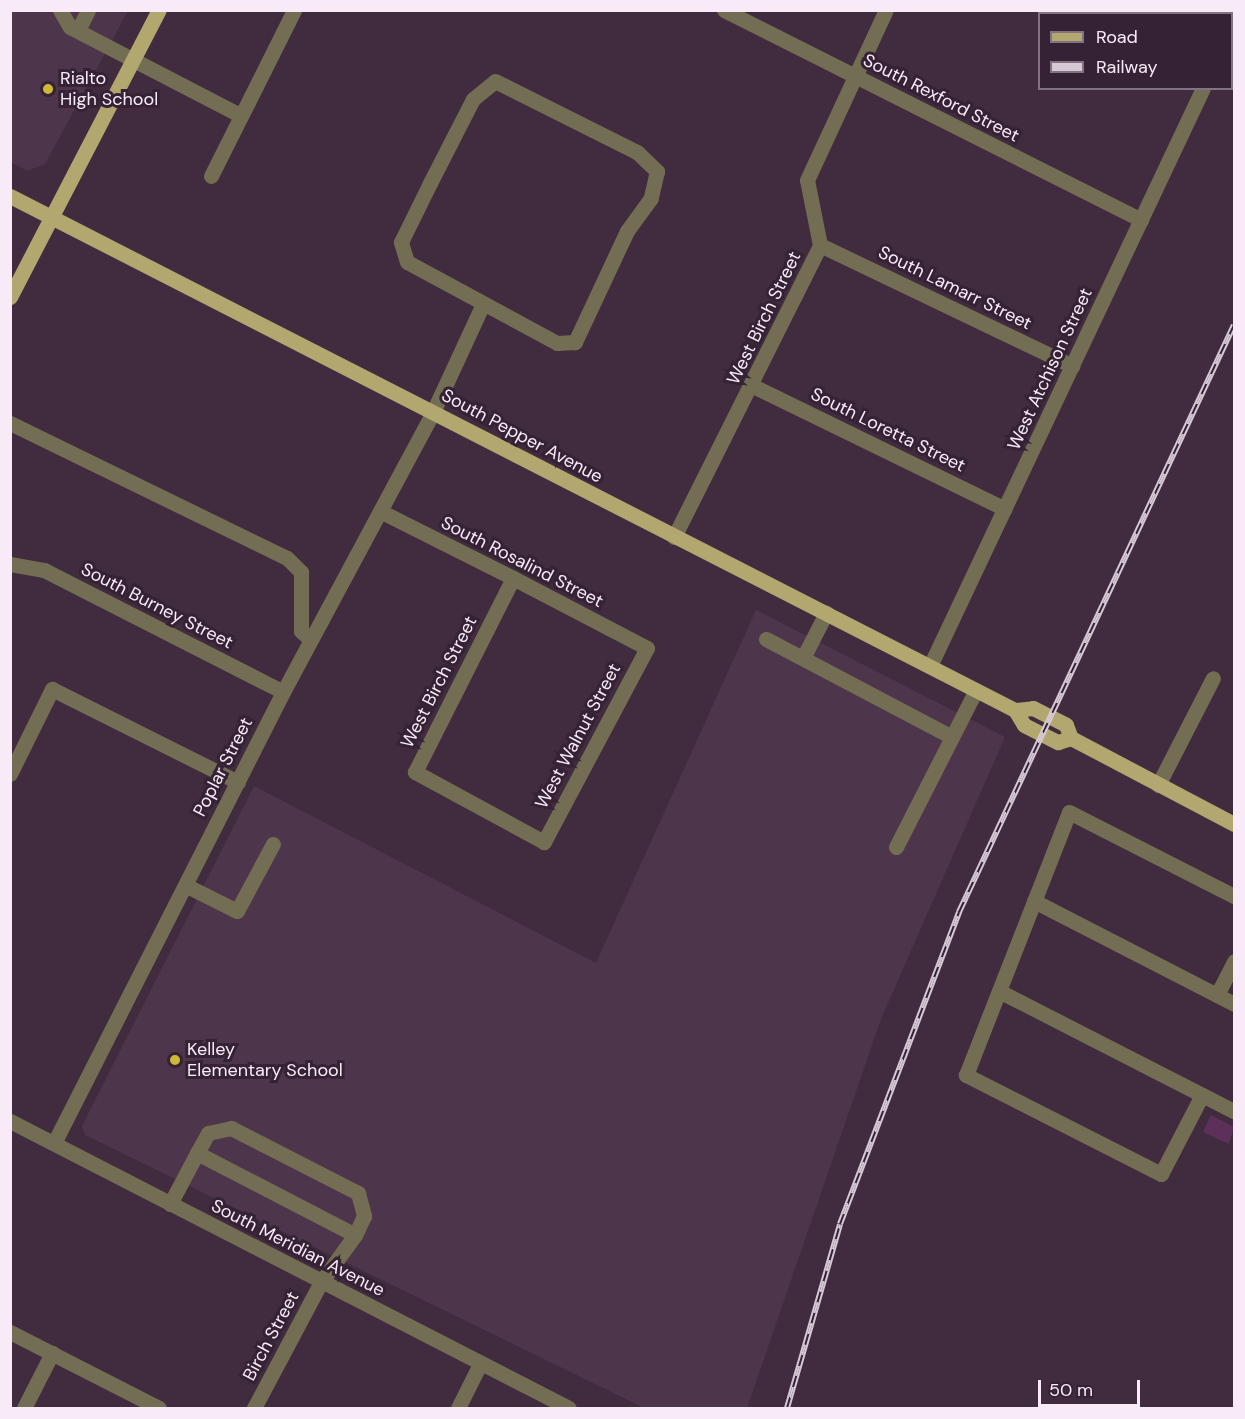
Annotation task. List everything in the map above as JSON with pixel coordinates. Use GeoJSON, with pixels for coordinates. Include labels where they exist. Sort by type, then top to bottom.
{"type":"FeatureCollection","features":[{"type":"Feature","properties":{"kind":"main road"},"geometry":{"type":"LineString","coordinates":[[10,297],[159,10]]}},
{"type":"Feature","properties":{"kind":"main road","name":"South Pepper Avenue"},"geometry":{"type":"LineString","coordinates":[[10,196],[1016,710],[1024,725],[1058,742],[1071,738],[1234,824]]}},
{"type":"Feature","properties":{"kind":"street"},"geometry":{"type":"LineString","coordinates":[[60,10],[78,30],[240,115]]}},
{"type":"Feature","properties":{"kind":"street"},"geometry":{"type":"LineString","coordinates":[[78,30],[88,10]]}},
{"type":"Feature","properties":{"kind":"street"},"geometry":{"type":"LineString","coordinates":[[211,176],[294,10]]}},
{"type":"Feature","properties":{"kind":"street","name":"South Rexford Street"},"geometry":{"type":"LineString","coordinates":[[724,10],[1141,220]]}},
{"type":"Feature","properties":{"kind":"street","name":"West Birch Street"},"geometry":{"type":"LineString","coordinates":[[674,537],[753,386],[820,245],[807,180],[853,75],[886,10]]}},
{"type":"Feature","properties":{"kind":"street"},"geometry":{"type":"LineString","coordinates":[[495,81],[637,152],[657,171],[651,198],[627,231],[575,342],[557,343],[482,306],[407,262],[401,242],[473,99],[495,81]]}},
{"type":"Feature","properties":{"kind":"street","name":"West Atchison Street"},"geometry":{"type":"LineString","coordinates":[[930,666],[1202,90]]}},
{"type":"Feature","properties":{"kind":"street","name":"South Lamarr Street"},"geometry":{"type":"LineString","coordinates":[[820,245],[1073,366]]}},
{"type":"Feature","properties":{"kind":"street","name":"Poplar Street"},"geometry":{"type":"LineString","coordinates":[[54,1143],[311,640],[434,412],[482,306]]}},
{"type":"Feature","properties":{"kind":"street","name":"South Loretta Street"},"geometry":{"type":"LineString","coordinates":[[753,386],[1005,508]]}},
{"type":"Feature","properties":{"kind":"street"},"geometry":{"type":"LineString","coordinates":[[10,423],[295,564],[301,572],[302,634],[311,640]]}},
{"type":"Feature","properties":{"kind":"street","name":"South Rosalind Street"},"geometry":{"type":"LineString","coordinates":[[380,511],[647,648]]}},
{"type":"Feature","properties":{"kind":"street","name":"South Burney Street"},"geometry":{"type":"LineString","coordinates":[[10,564],[44,570],[284,692]]}},
{"type":"Feature","properties":{"kind":"street","name":"West Birch Street"},"geometry":{"type":"LineString","coordinates":[[513,578],[415,772],[544,842]]}},
{"type":"Feature","properties":{"kind":"street"},"geometry":{"type":"LineString","coordinates":[[803,658],[826,613]]}},
{"type":"Feature","properties":{"kind":"street"},"geometry":{"type":"LineString","coordinates":[[766,639],[952,737]]}},
{"type":"Feature","properties":{"kind":"street","name":"West Walnut Street"},"geometry":{"type":"LineString","coordinates":[[544,842],[647,648]]}},
{"type":"Feature","properties":{"kind":"street"},"geometry":{"type":"LineString","coordinates":[[1158,784],[1213,678]]}},
{"type":"Feature","properties":{"kind":"street"},"geometry":{"type":"LineString","coordinates":[[10,774],[52,689],[238,782]]}},
{"type":"Feature","properties":{"kind":"street"},"geometry":{"type":"LineString","coordinates":[[896,847],[976,690]]}},
{"type":"Feature","properties":{"kind":"street"},"geometry":{"type":"LineString","coordinates":[[1202,1095],[1161,1174],[966,1075],[1069,812],[1234,896]]}},
{"type":"Feature","properties":{"kind":"street"},"geometry":{"type":"LineString","coordinates":[[185,885],[237,911],[273,844]]}},
{"type":"Feature","properties":{"kind":"street"},"geometry":{"type":"LineString","coordinates":[[1034,901],[1234,1004]]}},
{"type":"Feature","properties":{"kind":"street"},"geometry":{"type":"LineString","coordinates":[[1217,995],[1234,961]]}},
{"type":"Feature","properties":{"kind":"street"},"geometry":{"type":"LineString","coordinates":[[999,991],[1234,1111]]}},
{"type":"Feature","properties":{"kind":"street","name":"South Meridian Avenue"},"geometry":{"type":"LineString","coordinates":[[10,1120],[569,1408]]}},
{"type":"Feature","properties":{"kind":"street"},"geometry":{"type":"LineString","coordinates":[[170,1204],[197,1153],[208,1133],[231,1128],[358,1192],[364,1216],[355,1235],[197,1153]]}},
{"type":"Feature","properties":{"kind":"street","name":"Birch Street"},"geometry":{"type":"LineString","coordinates":[[254,1408],[321,1282],[355,1235]]}},
{"type":"Feature","properties":{"kind":"street"},"geometry":{"type":"LineString","coordinates":[[10,1332],[159,1408]]}},
{"type":"Feature","properties":{"kind":"street"},"geometry":{"type":"LineString","coordinates":[[24,1408],[52,1353]]}},
{"type":"Feature","properties":{"kind":"street"},"geometry":{"type":"LineString","coordinates":[[458,1408],[480,1364]]}},
{"type":"Feature","properties":{"kind":"shaded area","name":"Rialto High School"},"geometry":{"type":"Polygon","coordinates":[[[10,11],[128,11],[45,164],[27,171],[11,162],[10,11]]]}},
{"type":"Feature","properties":{"kind":"shaded area"},"geometry":{"type":"Polygon","coordinates":[[[756,610],[1005,737],[881,1019],[747,1408],[644,1408],[85,1135],[82,1126],[254,786],[596,963],[756,610]]]}},
{"type":"Feature","properties":{"kind":"building"},"geometry":{"type":"Polygon","coordinates":[[[1211,1115],[1234,1127],[1229,1144],[1203,1132],[1211,1115]]]}},
{"type":"Feature","properties":{"kind":"railway"},"geometry":{"type":"LineString","coordinates":[[787,1408],[840,1224],[959,912],[1234,325]]}},
{"type":"Feature","properties":{"kind":"place","name":"Rialto High School"},"geometry":{"type":"Point","coordinates":[48,89]}},
{"type":"Feature","properties":{"kind":"place","name":"Kelley Elementary School"},"geometry":{"type":"Point","coordinates":[175,1060]}}]}
